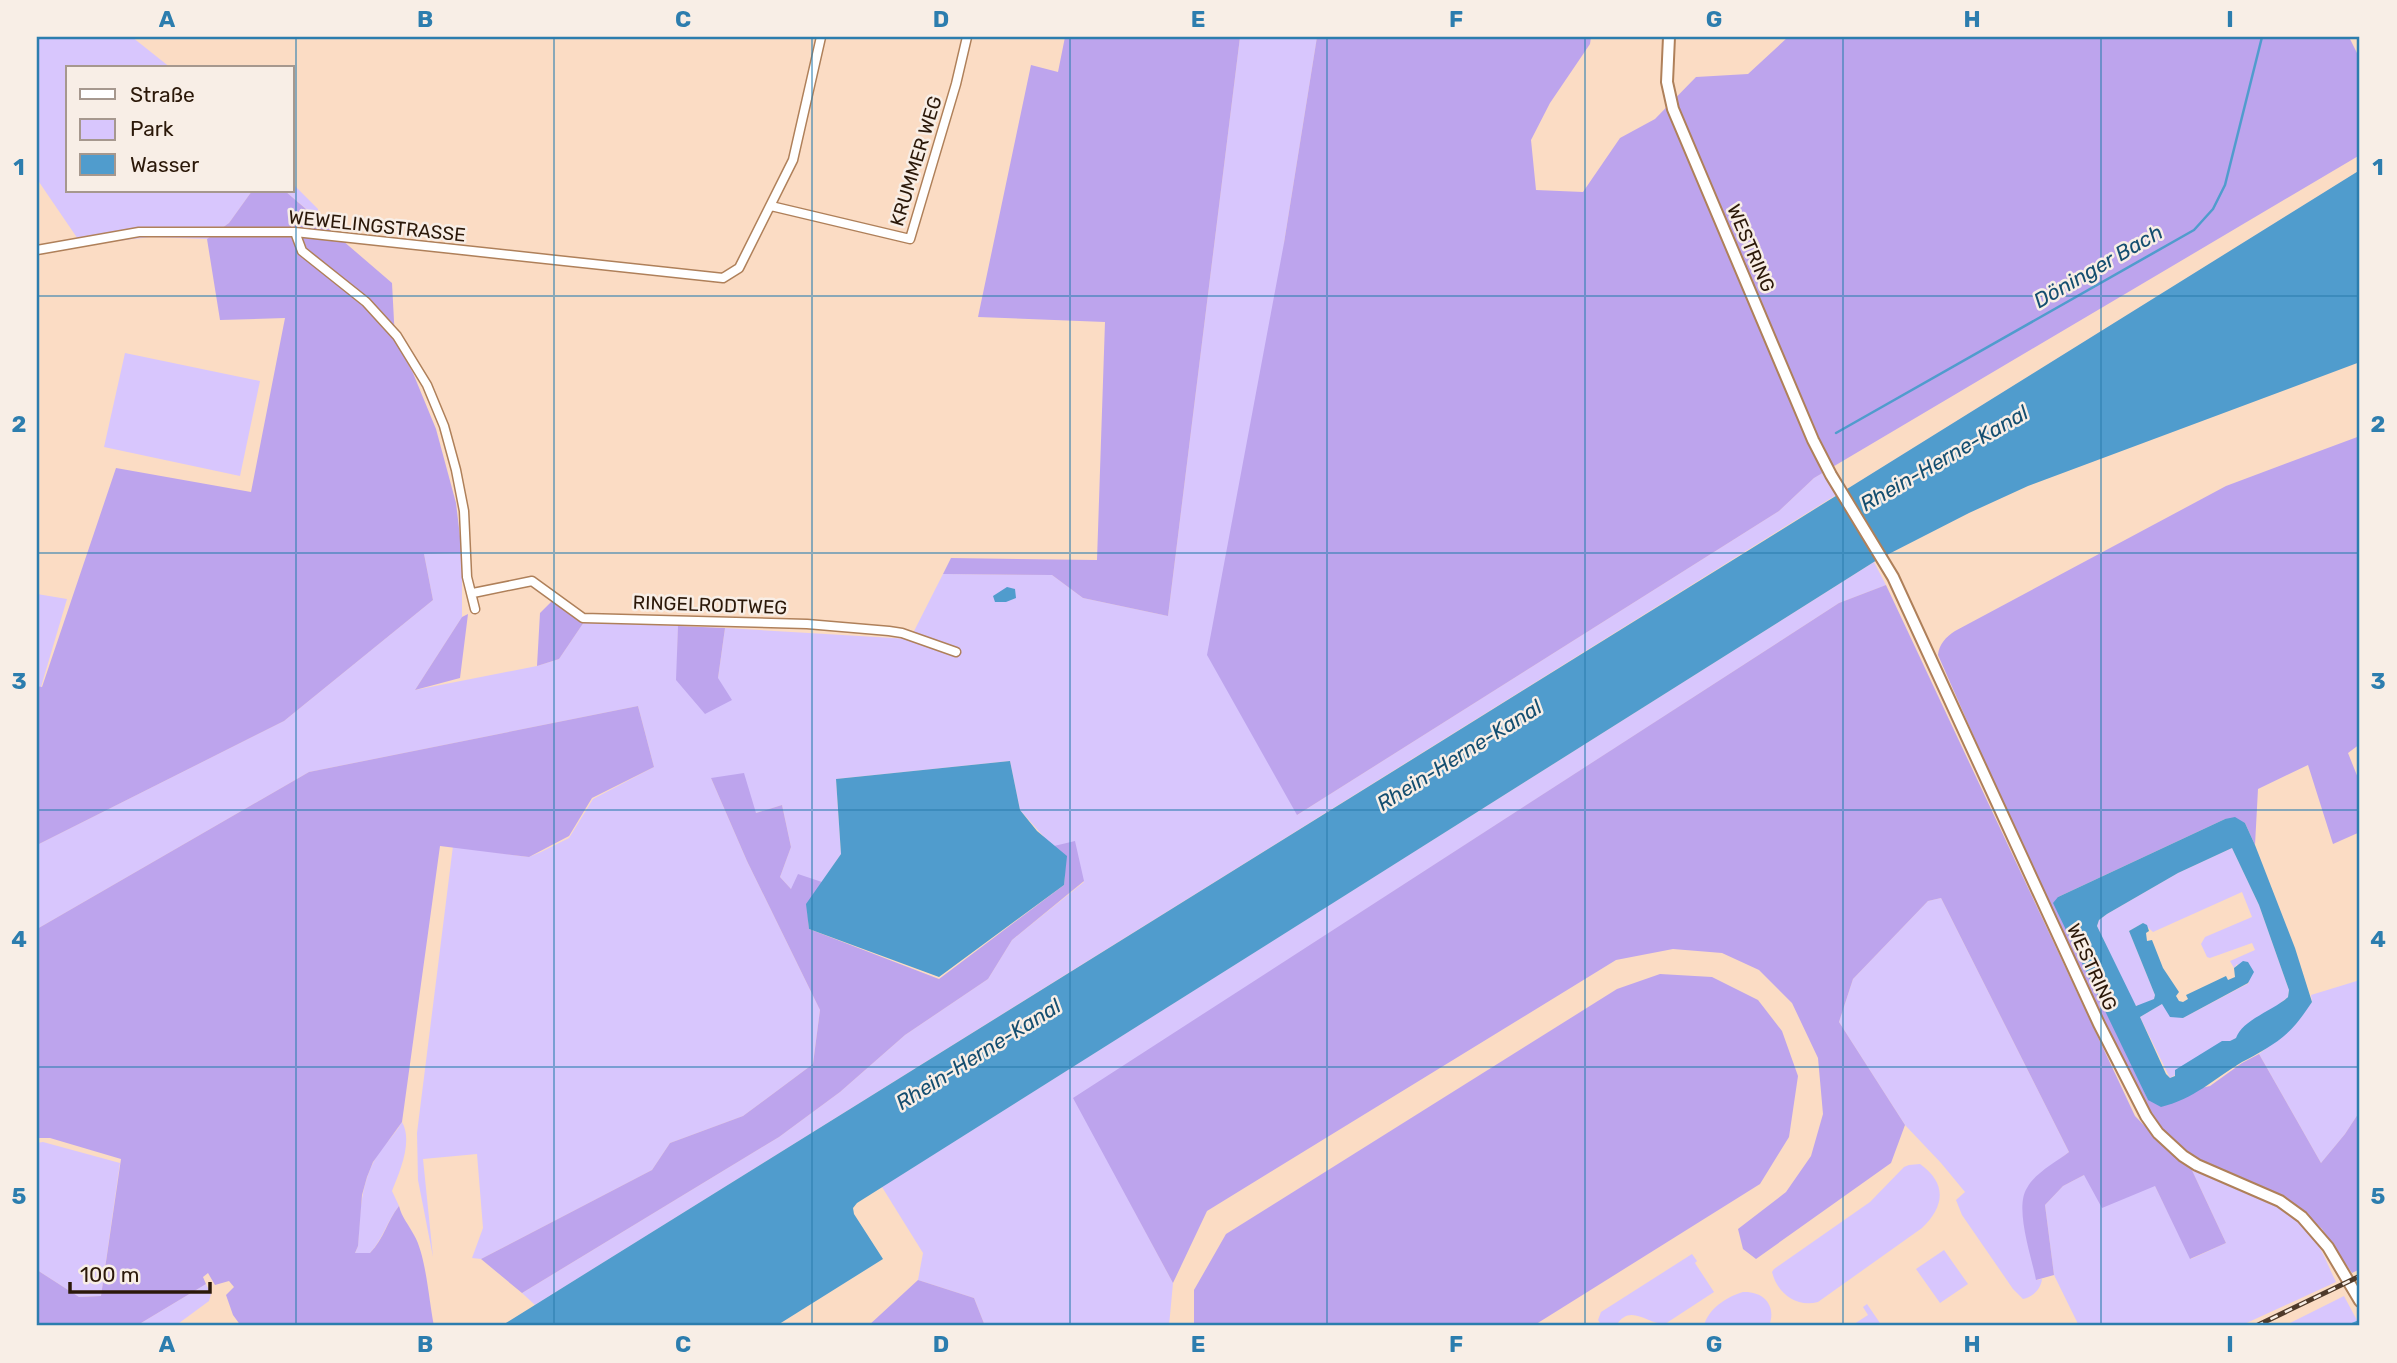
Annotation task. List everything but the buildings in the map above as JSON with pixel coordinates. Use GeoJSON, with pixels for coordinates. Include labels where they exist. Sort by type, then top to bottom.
{"type":"FeatureCollection","features":[{"type":"Feature","properties":{"kind":"main road","name":"WESTRING"},"geometry":{"type":"LineString","coordinates":[[1669,37],[1667,82],[1673,109],[1827,468],[1887,566],[1907,605],[2093,1011],[2146,1116],[2158,1133],[2183,1156],[2197,1165],[2280,1201],[2302,1217],[2329,1247],[2360,1301]]}},
{"type":"Feature","properties":{"kind":"street"},"geometry":{"type":"LineString","coordinates":[[771,206],[793,160],[821,37]]}},
{"type":"Feature","properties":{"kind":"street","name":"KRUMMER WEG"},"geometry":{"type":"LineString","coordinates":[[771,206],[910,239],[956,84],[967,37]]}},
{"type":"Feature","properties":{"kind":"street","name":"WEWELINGSTRASSE"},"geometry":{"type":"LineString","coordinates":[[37,250],[139,232],[295,232],[723,278],[739,268],[771,206]]}},
{"type":"Feature","properties":{"kind":"street"},"geometry":{"type":"LineString","coordinates":[[295,232],[302,251],[366,302],[397,336],[428,385],[444,426],[456,470],[464,511],[467,577],[475,609]]}},
{"type":"Feature","properties":{"kind":"street","name":"RINGELRODTWEG"},"geometry":{"type":"LineString","coordinates":[[473,593],[532,581],[583,618],[807,624],[889,631],[956,652]]}},
{"type":"Feature","properties":{"kind":"green space"},"geometry":{"type":"Polygon","coordinates":[[[37,37],[132,37],[168,66],[66,66],[66,192],[251,192],[229,223],[207,239],[151,237],[82,245],[37,179],[37,37]]]}},
{"type":"Feature","properties":{"kind":"green space"},"geometry":{"type":"Polygon","coordinates":[[[1240,37],[1317,37],[1284,243],[1297,815],[1779,511],[1822,473],[1836,495],[535,1305],[522,1293],[779,1137],[840,1092],[905,1035],[988,979],[1012,940],[1084,882],[1020,810],[1010,761],[836,779],[841,854],[822,882],[791,889],[780,877],[791,847],[782,805],[756,813],[711,778],[747,861],[820,1010],[813,1064],[743,1116],[670,1143],[652,1170],[481,1259],[472,1258],[483,1228],[477,1154],[423,1159],[433,1257],[418,1180],[417,1133],[453,846],[529,857],[569,838],[593,799],[654,767],[638,706],[309,772],[37,929],[37,845],[284,721],[433,600],[424,554],[462,553],[462,617],[415,690],[537,666],[559,659],[584,622],[678,626],[677,680],[718,678],[725,628],[910,639],[943,574],[1052,575],[1083,598],[1168,616],[1240,37]]]}},
{"type":"Feature","properties":{"kind":"green space"},"geometry":{"type":"Polygon","coordinates":[[[294,185],[318,209],[317,218],[286,192],[294,192],[294,185]]]}},
{"type":"Feature","properties":{"kind":"green space"},"geometry":{"type":"Polygon","coordinates":[[[125,353],[260,381],[240,476],[104,447],[125,353]]]}},
{"type":"Feature","properties":{"kind":"green space"},"geometry":{"type":"Polygon","coordinates":[[[1874,562],[1886,585],[1839,603],[1074,1098],[1173,1283],[1169,1326],[985,1326],[974,1298],[918,1280],[923,1253],[882,1187],[1874,562]]]}},
{"type":"Feature","properties":{"kind":"green space"},"geometry":{"type":"Polygon","coordinates":[[[37,594],[67,599],[41,687],[37,686],[37,594]]]}},
{"type":"Feature","properties":{"kind":"green space"},"geometry":{"type":"Polygon","coordinates":[[[2232,848],[2259,905],[2289,990],[2288,997],[2236,1038],[2170,1078],[2140,1017],[2162,1004],[2183,1018],[2249,983],[2237,964],[2234,968],[2230,961],[2255,950],[2252,943],[2210,958],[2201,944],[2205,937],[2252,917],[2242,892],[2153,932],[2143,923],[2129,931],[2155,995],[2154,999],[2139,1006],[2134,1005],[2097,926],[2099,920],[2107,914],[2178,873],[2232,848]]]}},
{"type":"Feature","properties":{"kind":"green space"},"geometry":{"type":"Polygon","coordinates":[[[1941,898],[2069,1152],[2034,1179],[2037,1280],[2042,1279],[2036,1292],[2023,1299],[2013,1289],[1962,1215],[1956,1200],[1965,1192],[1905,1125],[1839,1022],[1853,979],[1928,901],[1941,898]]]}},
{"type":"Feature","properties":{"kind":"green space"},"geometry":{"type":"Polygon","coordinates":[[[2360,980],[2360,1111],[2321,1163],[2259,1054],[2295,1025],[2312,1002],[2311,995],[2360,980]]]}},
{"type":"Feature","properties":{"kind":"green space"},"geometry":{"type":"Polygon","coordinates":[[[402,1122],[406,1147],[392,1191],[399,1206],[370,1253],[355,1253],[363,1193],[369,1173],[379,1152],[402,1122]]]}},
{"type":"Feature","properties":{"kind":"green space"},"geometry":{"type":"Polygon","coordinates":[[[43,1142],[120,1163],[101,1296],[79,1297],[37,1270],[37,1143],[43,1142]]]}},
{"type":"Feature","properties":{"kind":"green space"},"geometry":{"type":"Polygon","coordinates":[[[1920,1164],[1935,1179],[1940,1196],[1935,1212],[1922,1228],[1818,1302],[1795,1301],[1783,1292],[1775,1280],[1772,1272],[1774,1269],[1870,1202],[1904,1167],[1920,1164]]]}},
{"type":"Feature","properties":{"kind":"green space"},"geometry":{"type":"Polygon","coordinates":[[[2190,1166],[2270,1201],[2299,1221],[2318,1245],[2336,1282],[2240,1326],[2079,1326],[2054,1275],[2045,1205],[2063,1186],[2084,1175],[2155,1186],[2191,1259],[2226,1243],[2190,1166]]]}},
{"type":"Feature","properties":{"kind":"green space"},"geometry":{"type":"Polygon","coordinates":[[[1944,1250],[1968,1284],[1940,1303],[1916,1269],[1944,1250]]]}},
{"type":"Feature","properties":{"kind":"green space"},"geometry":{"type":"Polygon","coordinates":[[[1692,1254],[1714,1292],[1665,1324],[1633,1315],[1621,1319],[1616,1326],[1602,1326],[1598,1320],[1601,1312],[1692,1254]]]}},
{"type":"Feature","properties":{"kind":"green space"},"geometry":{"type":"Polygon","coordinates":[[[206,1284],[211,1294],[209,1301],[175,1326],[136,1326],[206,1284]]]}},
{"type":"Feature","properties":{"kind":"green space"},"geometry":{"type":"Polygon","coordinates":[[[1743,1292],[1757,1294],[1767,1301],[1771,1312],[1769,1326],[1704,1326],[1709,1314],[1719,1304],[1743,1292]]]}},
{"type":"Feature","properties":{"kind":"green space"},"geometry":{"type":"Polygon","coordinates":[[[2344,1296],[2360,1326],[2284,1326],[2344,1296]]]}},
{"type":"Feature","properties":{"kind":"green space"},"geometry":{"type":"Polygon","coordinates":[[[1867,1304],[1882,1326],[1851,1326],[1868,1315],[1863,1307],[1867,1304]]]}},
{"type":"Feature","properties":{"kind":"shaded area"},"geometry":{"type":"Polygon","coordinates":[[[1065,37],[1240,37],[1168,616],[1083,598],[1052,575],[943,574],[951,558],[1097,560],[1105,322],[978,317],[1031,65],[1058,72],[1065,37]]]}},
{"type":"Feature","properties":{"kind":"shaded area"},"geometry":{"type":"Polygon","coordinates":[[[1317,37],[1591,37],[1590,44],[1550,103],[1531,140],[1536,190],[1583,192],[1620,138],[1655,119],[1696,77],[1748,74],[1788,37],[2349,37],[2360,59],[2360,155],[1814,478],[1779,511],[1297,815],[1207,655],[1284,243],[1317,37]]]}},
{"type":"Feature","properties":{"kind":"shaded area"},"geometry":{"type":"Polygon","coordinates":[[[251,192],[286,192],[392,283],[395,340],[413,373],[436,429],[456,503],[462,553],[424,554],[433,600],[284,721],[37,845],[37,686],[42,687],[116,468],[251,492],[285,318],[220,320],[207,239],[229,223],[251,192]]]}},
{"type":"Feature","properties":{"kind":"shaded area"},"geometry":{"type":"Polygon","coordinates":[[[2360,436],[2360,744],[2348,753],[2360,783],[2360,832],[2333,844],[2308,765],[2258,789],[2255,845],[2245,823],[2225,819],[2058,897],[2148,1100],[2210,1086],[2259,1054],[2321,1163],[2360,1111],[2360,1269],[2352,1273],[2322,1229],[2301,1209],[2271,1191],[2193,1156],[2162,1129],[2150,1113],[2048,905],[1938,655],[1944,641],[1955,631],[2226,486],[2360,436]]]}},
{"type":"Feature","properties":{"kind":"shaded area"},"geometry":{"type":"Polygon","coordinates":[[[1886,585],[2135,1116],[2172,1154],[2190,1166],[2226,1243],[2190,1259],[2155,1186],[2102,1208],[2084,1175],[2063,1186],[2045,1205],[2054,1275],[2036,1280],[2023,1220],[2023,1197],[2035,1177],[2069,1152],[1941,898],[1928,901],[1853,979],[1839,1022],[1905,1125],[1891,1163],[1756,1259],[1743,1249],[1738,1229],[1786,1192],[1811,1156],[1823,1114],[1818,1058],[1792,1003],[1759,970],[1722,953],[1673,949],[1616,960],[1207,1211],[1173,1283],[1073,1098],[1839,603],[1886,585]]]}},
{"type":"Feature","properties":{"kind":"shaded area"},"geometry":{"type":"Polygon","coordinates":[[[553,600],[584,622],[559,659],[537,666],[540,613],[553,600]]]}},
{"type":"Feature","properties":{"kind":"shaded area"},"geometry":{"type":"Polygon","coordinates":[[[468,614],[460,678],[415,690],[462,617],[468,614]]]}},
{"type":"Feature","properties":{"kind":"shaded area"},"geometry":{"type":"Polygon","coordinates":[[[678,626],[725,628],[718,678],[732,700],[705,714],[676,680],[678,626]]]}},
{"type":"Feature","properties":{"kind":"shaded area"},"geometry":{"type":"Polygon","coordinates":[[[638,706],[654,767],[592,798],[569,836],[529,857],[440,846],[402,1122],[373,1162],[367,1177],[362,1195],[358,1246],[355,1253],[370,1253],[399,1206],[421,1254],[434,1326],[395,1326],[390,1323],[379,1326],[241,1326],[233,1315],[226,1295],[234,1287],[229,1281],[215,1285],[208,1273],[203,1277],[206,1284],[136,1326],[37,1326],[37,1270],[79,1297],[101,1296],[121,1159],[50,1138],[37,1138],[37,929],[309,772],[638,706]]]}},
{"type":"Feature","properties":{"kind":"shaded area"},"geometry":{"type":"Polygon","coordinates":[[[744,773],[756,813],[782,805],[791,847],[780,877],[791,889],[798,874],[822,882],[807,904],[809,929],[939,979],[1064,885],[1066,856],[1054,846],[1075,841],[1084,881],[1012,940],[988,979],[905,1035],[840,1092],[779,1137],[522,1293],[481,1259],[652,1170],[670,1143],[743,1116],[813,1064],[820,1010],[747,861],[711,778],[744,773]]]}},
{"type":"Feature","properties":{"kind":"shaded area"},"geometry":{"type":"Polygon","coordinates":[[[1660,974],[1712,977],[1758,1000],[1782,1031],[1798,1076],[1789,1137],[1760,1184],[1533,1326],[1194,1326],[1194,1290],[1226,1234],[1617,989],[1660,974]]]}},
{"type":"Feature","properties":{"kind":"shaded area"},"geometry":{"type":"Polygon","coordinates":[[[918,1280],[974,1298],[985,1326],[868,1326],[918,1280]]]}},
{"type":"Feature","properties":{"kind":"water","name":"Rhein-Herne-Kanal"},"geometry":{"type":"Polygon","coordinates":[[[2360,170],[2360,362],[2028,486],[1877,560],[857,1203],[853,1208],[854,1214],[883,1259],[776,1326],[501,1326],[2360,170]]]}},
{"type":"Feature","properties":{"kind":"water"},"geometry":{"type":"Polygon","coordinates":[[[1007,587],[1015,589],[1016,598],[995,602],[993,596],[1007,587]]]}},
{"type":"Feature","properties":{"kind":"water"},"geometry":{"type":"Polygon","coordinates":[[[1010,761],[1020,810],[1037,831],[1067,856],[1064,885],[939,977],[809,929],[806,904],[841,854],[836,779],[1010,761]]]}},
{"type":"Feature","properties":{"kind":"water"},"geometry":{"type":"Polygon","coordinates":[[[2235,817],[2245,823],[2295,948],[2312,1002],[2296,1024],[2278,1041],[2194,1094],[2161,1107],[2148,1100],[2053,903],[2058,897],[2225,819],[2235,817]],[[2232,848],[2178,873],[2099,920],[2097,926],[2136,1006],[2154,999],[2155,995],[2129,931],[2143,923],[2149,931],[2146,933],[2147,941],[2152,940],[2163,968],[2179,992],[2176,996],[2179,1001],[2183,1002],[2188,999],[2186,995],[2226,976],[2228,980],[2235,977],[2234,968],[2243,961],[2248,962],[2254,972],[2248,983],[2183,1018],[2170,1017],[2162,1004],[2140,1017],[2170,1078],[2175,1076],[2175,1070],[2222,1041],[2236,1038],[2252,1020],[2288,997],[2289,990],[2259,905],[2232,848]]]}},
{"type":"Feature","properties":{"kind":"waterway","name":"Döninger Bach"},"geometry":{"type":"LineString","coordinates":[[1836,433],[2194,230],[2213,209],[2225,185],[2262,37]]}},
{"type":"Feature","properties":{"kind":"waterway"},"geometry":{"type":"LineString","coordinates":[[2348,1326],[2360,1321]]}},
{"type":"Feature","properties":{"kind":"railway"},"geometry":{"type":"LineString","coordinates":[[2256,1326],[2360,1276]]}}]}
